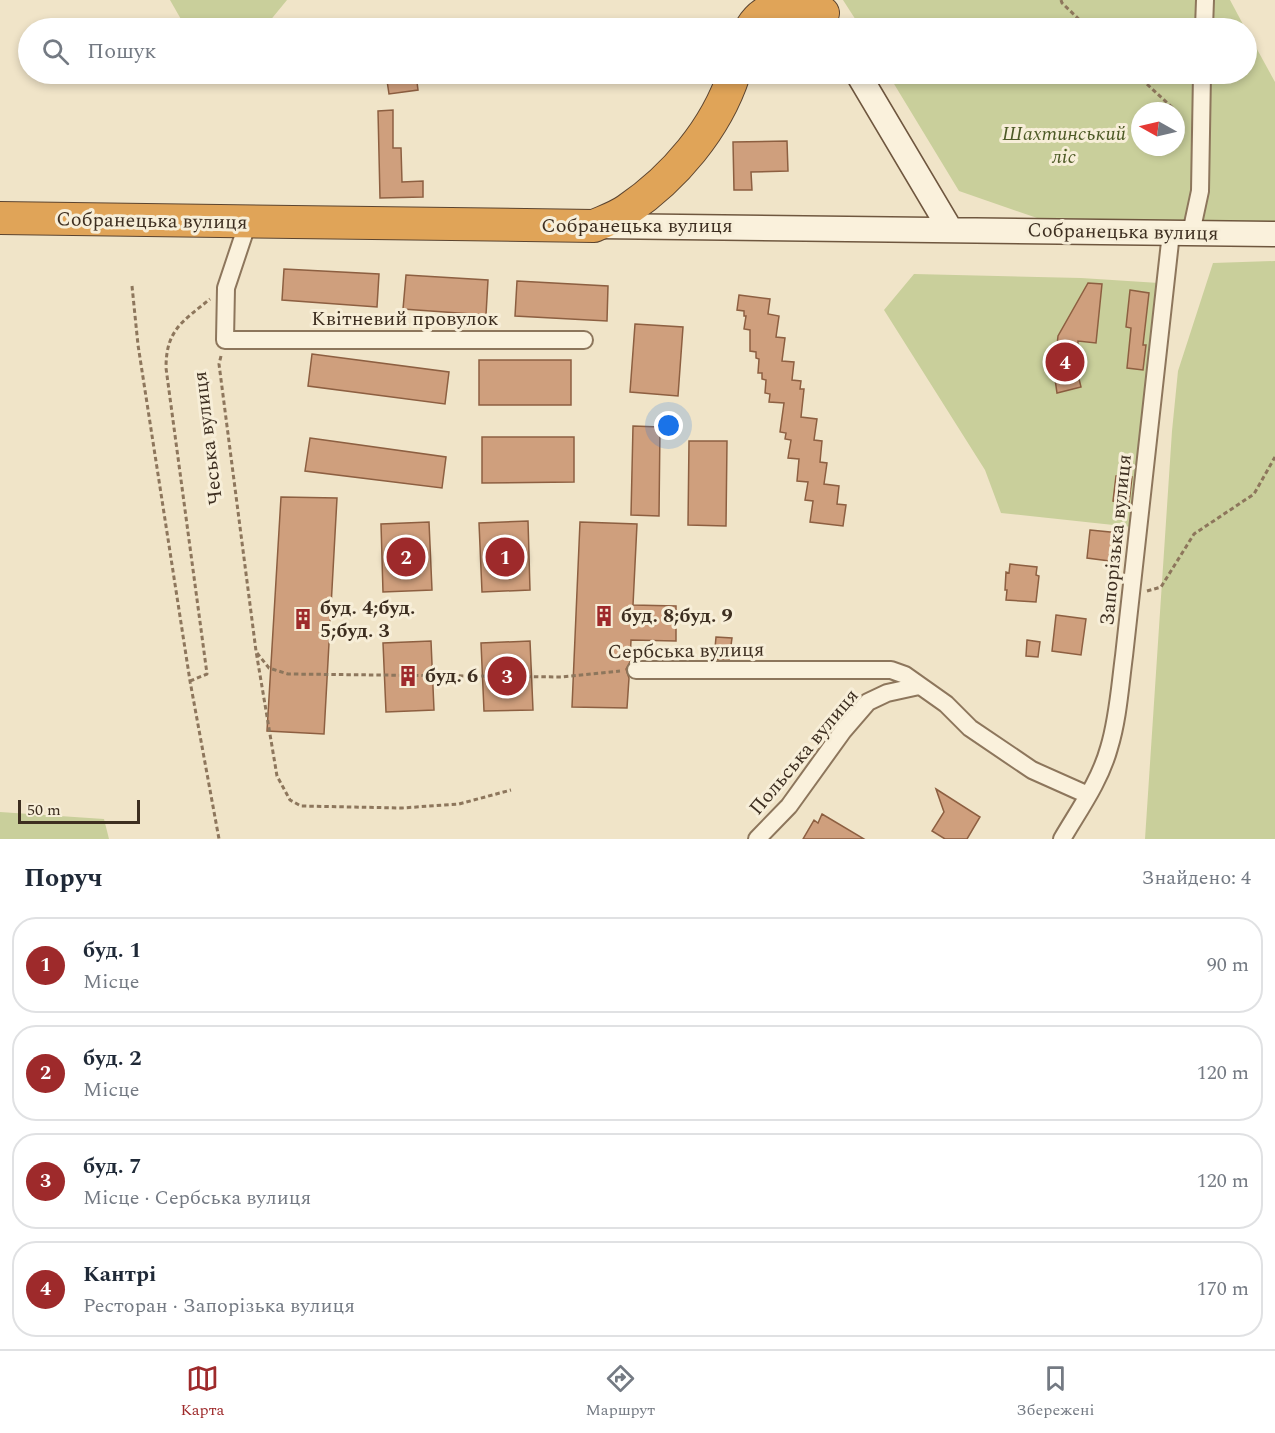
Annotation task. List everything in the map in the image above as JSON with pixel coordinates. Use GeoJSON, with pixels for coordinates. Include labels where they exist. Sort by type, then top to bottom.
{"type":"FeatureCollection","features":[{"type":"Feature","properties":{"kind":"highway"},"geometry":{"type":"LineString","coordinates":[[747,18],[750,0]]}},
{"type":"Feature","properties":{"kind":"highway"},"geometry":{"type":"LineString","coordinates":[[759,18],[779,6],[802,8],[823,14]]}},
{"type":"Feature","properties":{"kind":"highway"},"geometry":{"type":"LineString","coordinates":[[594,226],[625,211],[653,190],[680,165],[713,119],[729,84]]}},
{"type":"Feature","properties":{"kind":"highway","name":"Собранецька вулиця"},"geometry":{"type":"LineString","coordinates":[[0,218],[594,226]]}},
{"type":"Feature","properties":{"kind":"main road"},"geometry":{"type":"LineString","coordinates":[[864,84],[950,229]]}},
{"type":"Feature","properties":{"kind":"main road","name":"Собранецька вулиця"},"geometry":{"type":"LineString","coordinates":[[594,226],[1275,234]]}},
{"type":"Feature","properties":{"kind":"street"},"geometry":{"type":"LineString","coordinates":[[1204,18],[1205,0]]}},
{"type":"Feature","properties":{"kind":"street","name":"Запорізька вулиця"},"geometry":{"type":"LineString","coordinates":[[1062,839],[1088,795],[1109,748],[1124,656],[1181,233],[1200,191],[1202,84]]}},
{"type":"Feature","properties":{"kind":"street"},"geometry":{"type":"LineString","coordinates":[[225,340],[226,288],[248,222]]}},
{"type":"Feature","properties":{"kind":"street","name":"Квітневий провулок"},"geometry":{"type":"LineString","coordinates":[[225,340],[584,340]]}},
{"type":"Feature","properties":{"kind":"street","name":"Сербська вулиця"},"geometry":{"type":"LineString","coordinates":[[636,670],[891,670],[905,675],[946,704],[970,728],[1032,770],[1088,795]]}},
{"type":"Feature","properties":{"kind":"street","name":"Польська вулиця"},"geometry":{"type":"LineString","coordinates":[[757,839],[789,807],[843,731],[868,702],[887,693],[919,686]]}},
{"type":"Feature","properties":{"kind":"path"},"geometry":{"type":"LineString","coordinates":[[1061,0],[1078,18]]}},
{"type":"Feature","properties":{"kind":"path"},"geometry":{"type":"LineString","coordinates":[[1147,84],[1166,102]]}},
{"type":"Feature","properties":{"kind":"path"},"geometry":{"type":"LineString","coordinates":[[132,286],[138,345],[190,681],[219,839]]}},
{"type":"Feature","properties":{"kind":"path"},"geometry":{"type":"LineString","coordinates":[[190,681],[207,674],[166,368],[166,350],[180,324],[226,288]]}},
{"type":"Feature","properties":{"kind":"path","name":"Чеська вулиця"},"geometry":{"type":"LineString","coordinates":[[225,340],[219,364],[256,651],[277,776],[290,800],[301,806],[402,808],[459,804],[511,790]]}},
{"type":"Feature","properties":{"kind":"path"},"geometry":{"type":"LineString","coordinates":[[1131,596],[1161,587],[1194,534],[1254,494],[1275,457]]}},
{"type":"Feature","properties":{"kind":"path","name":"Сербська вулиця"},"geometry":{"type":"LineString","coordinates":[[256,651],[269,668],[288,674],[562,677],[636,670]]}},
{"type":"Feature","properties":{"kind":"green space"},"geometry":{"type":"Polygon","coordinates":[[[170,0],[287,0],[272,18],[180,18],[170,0]]]}},
{"type":"Feature","properties":{"kind":"green space"},"geometry":{"type":"Polygon","coordinates":[[[843,0],[1230,0],[1240,18],[855,18],[843,0]]]}},
{"type":"Feature","properties":{"kind":"green space","name":"Шахтинський ліс"},"geometry":{"type":"Polygon","coordinates":[[[1257,49],[1275,82],[1275,224],[1040,219],[959,191],[894,84],[1257,84],[1257,49]]]}},
{"type":"Feature","properties":{"kind":"green space"},"geometry":{"type":"Polygon","coordinates":[[[1275,261],[1275,839],[1145,839],[1178,371],[1213,263],[1275,261]]]}},
{"type":"Feature","properties":{"kind":"green space"},"geometry":{"type":"Polygon","coordinates":[[[914,274],[1081,278],[1159,283],[1132,527],[1001,513],[985,470],[884,310],[914,274]]]}},
{"type":"Feature","properties":{"kind":"green space"},"geometry":{"type":"Polygon","coordinates":[[[0,812],[104,819],[109,839],[0,839],[0,812]]]}},
{"type":"Feature","properties":{"kind":"building"},"geometry":{"type":"Polygon","coordinates":[[[388,84],[417,84],[418,90],[389,94],[388,84]]]}},
{"type":"Feature","properties":{"kind":"building"},"geometry":{"type":"Polygon","coordinates":[[[393,110],[393,148],[401,148],[402,182],[423,181],[423,197],[380,198],[378,111],[393,110]]]}},
{"type":"Feature","properties":{"kind":"building"},"geometry":{"type":"Polygon","coordinates":[[[787,141],[788,171],[751,172],[752,190],[734,190],[733,142],[787,141]]]}},
{"type":"Feature","properties":{"kind":"building"},"geometry":{"type":"Polygon","coordinates":[[[284,269],[379,274],[377,307],[282,300],[284,269]]]}},
{"type":"Feature","properties":{"kind":"building"},"geometry":{"type":"Polygon","coordinates":[[[406,275],[488,280],[486,315],[403,309],[406,275]]]}},
{"type":"Feature","properties":{"kind":"building"},"geometry":{"type":"Polygon","coordinates":[[[517,281],[608,286],[607,321],[515,316],[517,281]]]}},
{"type":"Feature","properties":{"kind":"building"},"geometry":{"type":"Polygon","coordinates":[[[1088,283],[1102,284],[1096,343],[1078,341],[1077,371],[1081,387],[1057,393],[1054,372],[1058,336],[1088,283]]]}},
{"type":"Feature","properties":{"kind":"building"},"geometry":{"type":"Polygon","coordinates":[[[1130,290],[1149,293],[1143,345],[1146,345],[1143,370],[1127,368],[1131,328],[1126,327],[1130,290]]]}},
{"type":"Feature","properties":{"kind":"building"},"geometry":{"type":"Polygon","coordinates":[[[739,295],[770,299],[768,314],[779,316],[776,337],[785,338],[782,361],[794,362],[792,380],[801,381],[800,389],[804,389],[801,417],[817,419],[814,440],[822,441],[820,462],[827,463],[824,484],[839,486],[837,504],[846,505],[843,526],[810,522],[813,501],[805,500],[808,482],[797,481],[799,459],[788,458],[791,440],[785,439],[786,433],[780,432],[784,403],[769,402],[770,394],[765,393],[766,380],[762,379],[762,373],[758,373],[759,359],[756,358],[756,352],[750,351],[750,330],[744,329],[746,316],[744,316],[744,311],[737,310],[739,295]]]}},
{"type":"Feature","properties":{"kind":"building"},"geometry":{"type":"Polygon","coordinates":[[[635,324],[683,327],[678,396],[630,392],[635,324]]]}},
{"type":"Feature","properties":{"kind":"building"},"geometry":{"type":"Polygon","coordinates":[[[312,354],[449,372],[445,404],[308,386],[312,354]]]}},
{"type":"Feature","properties":{"kind":"building"},"geometry":{"type":"Polygon","coordinates":[[[479,360],[571,360],[571,405],[479,405],[479,360]]]}},
{"type":"Feature","properties":{"kind":"building"},"geometry":{"type":"Polygon","coordinates":[[[633,426],[660,427],[659,516],[631,515],[633,426]]]}},
{"type":"Feature","properties":{"kind":"building"},"geometry":{"type":"Polygon","coordinates":[[[482,437],[574,437],[574,482],[482,483],[482,437]]]}},
{"type":"Feature","properties":{"kind":"building"},"geometry":{"type":"Polygon","coordinates":[[[310,438],[446,457],[442,488],[305,471],[310,438]]]}},
{"type":"Feature","properties":{"kind":"building"},"geometry":{"type":"Polygon","coordinates":[[[689,441],[727,441],[726,526],[688,525],[689,441]]]}},
{"type":"Feature","properties":{"kind":"building"},"geometry":{"type":"Polygon","coordinates":[[[1116,476],[1132,477],[1129,503],[1113,501],[1116,476]]]}},
{"type":"Feature","properties":{"kind":"building","name":"буд. 4;буд. 5;буд. 3"},"geometry":{"type":"Polygon","coordinates":[[[281,497],[337,498],[324,734],[267,731],[281,497]]]}},
{"type":"Feature","properties":{"kind":"building"},"geometry":{"type":"Polygon","coordinates":[[[528,521],[530,590],[482,592],[479,523],[528,521]]]}},
{"type":"Feature","properties":{"kind":"building"},"geometry":{"type":"Polygon","coordinates":[[[429,522],[432,590],[383,592],[381,524],[429,522]]]}},
{"type":"Feature","properties":{"kind":"building","name":"буд. 8;буд. 9"},"geometry":{"type":"Polygon","coordinates":[[[580,522],[637,524],[633,605],[676,606],[676,641],[631,640],[630,662],[626,669],[629,678],[627,708],[572,707],[580,522]]]}},
{"type":"Feature","properties":{"kind":"building"},"geometry":{"type":"Polygon","coordinates":[[[1090,530],[1120,533],[1117,562],[1087,558],[1090,530]]]}},
{"type":"Feature","properties":{"kind":"building"},"geometry":{"type":"Polygon","coordinates":[[[1010,564],[1037,567],[1036,575],[1039,576],[1036,602],[1006,600],[1006,572],[1009,573],[1010,564]]]}},
{"type":"Feature","properties":{"kind":"building"},"geometry":{"type":"Polygon","coordinates":[[[1056,615],[1086,619],[1081,655],[1052,651],[1056,615]]]}},
{"type":"Feature","properties":{"kind":"building"},"geometry":{"type":"Polygon","coordinates":[[[716,637],[732,638],[729,660],[714,659],[716,637]]]}},
{"type":"Feature","properties":{"kind":"building"},"geometry":{"type":"Polygon","coordinates":[[[1027,640],[1040,642],[1038,657],[1026,656],[1027,640]]]}},
{"type":"Feature","properties":{"kind":"building","name":"буд. 6"},"geometry":{"type":"Polygon","coordinates":[[[431,641],[434,710],[386,712],[383,643],[431,641]]]}},
{"type":"Feature","properties":{"kind":"building"},"geometry":{"type":"Polygon","coordinates":[[[530,641],[533,710],[484,711],[481,643],[530,641]]]}},
{"type":"Feature","properties":{"kind":"building"},"geometry":{"type":"Polygon","coordinates":[[[936,789],[980,817],[967,839],[945,839],[932,831],[944,812],[936,789]]]}},
{"type":"Feature","properties":{"kind":"building"},"geometry":{"type":"Polygon","coordinates":[[[822,814],[864,839],[803,839],[814,820],[818,823],[822,814]]]}},
{"type":"Feature","properties":{"kind":"place","name":"Кантрі"},"geometry":{"type":"Point","coordinates":[1065,362]}},
{"type":"Feature","properties":{"kind":"place","name":"буд. 2"},"geometry":{"type":"Point","coordinates":[406,557]}},
{"type":"Feature","properties":{"kind":"place","name":"буд. 1"},"geometry":{"type":"Point","coordinates":[505,557]}},
{"type":"Feature","properties":{"kind":"place","name":"буд. 8;буд. 9"},"geometry":{"type":"Point","coordinates":[604,616]}},
{"type":"Feature","properties":{"kind":"place","name":"буд. 4;буд. 5;буд. 3"},"geometry":{"type":"Point","coordinates":[303,619]}},
{"type":"Feature","properties":{"kind":"place","name":"буд. 6"},"geometry":{"type":"Point","coordinates":[408,676]}},
{"type":"Feature","properties":{"kind":"place","name":"буд. 7"},"geometry":{"type":"Point","coordinates":[507,676]}}]}
